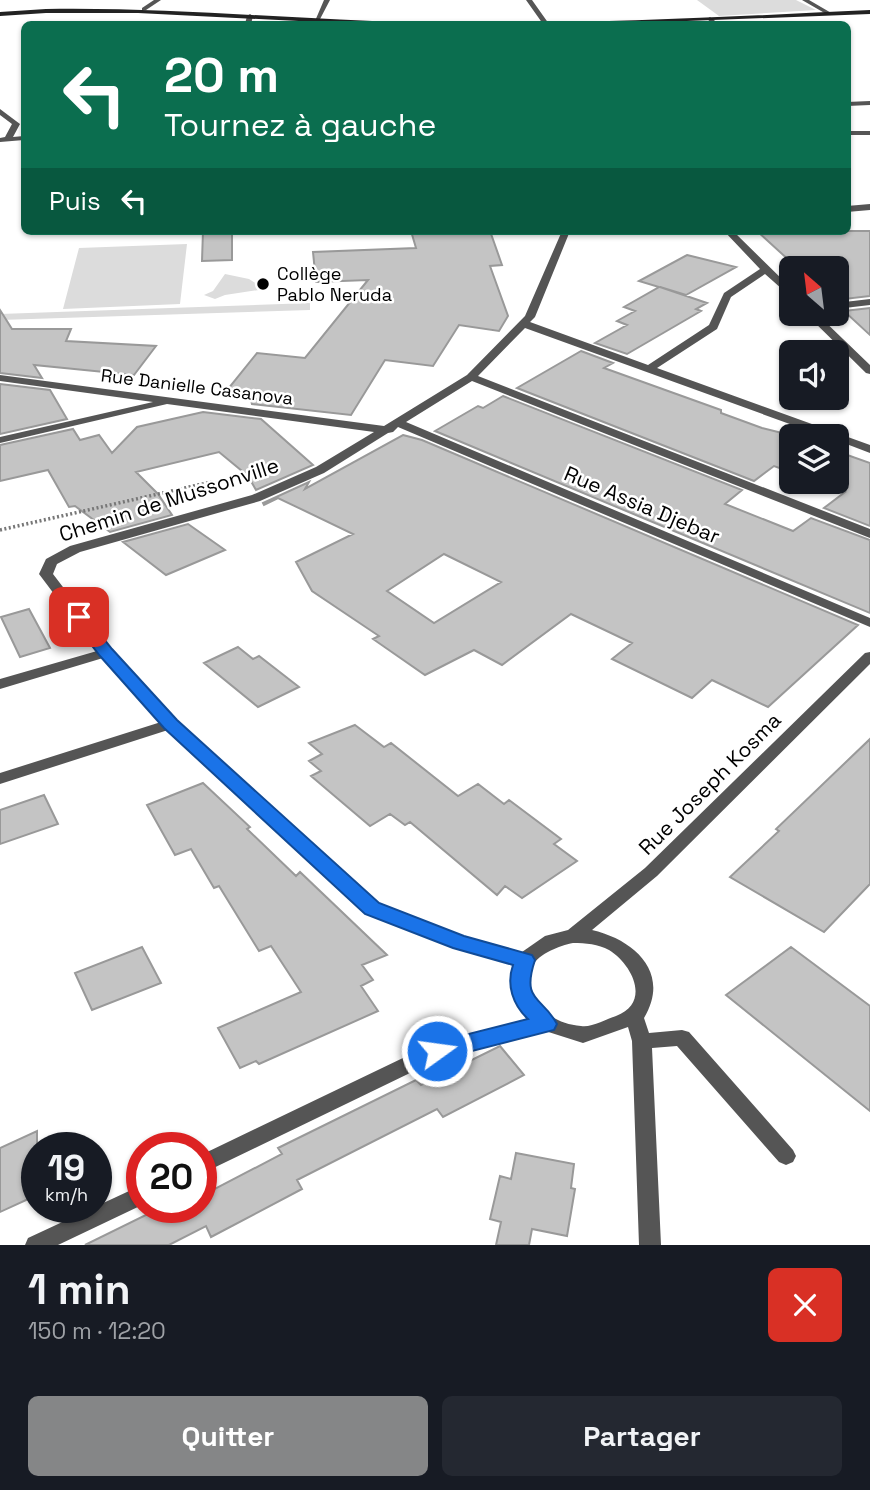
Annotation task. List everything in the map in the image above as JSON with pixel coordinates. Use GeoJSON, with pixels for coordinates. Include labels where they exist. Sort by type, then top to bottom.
{"type":"FeatureCollection","features":[{"type":"Feature","properties":{"kind":"street"},"geometry":{"type":"LineString","coordinates":[[144,9],[158,0]]}},
{"type":"Feature","properties":{"kind":"street"},"geometry":{"type":"LineString","coordinates":[[317,20],[327,0]]}},
{"type":"Feature","properties":{"kind":"street"},"geometry":{"type":"LineString","coordinates":[[529,0],[544,21]]}},
{"type":"Feature","properties":{"kind":"street"},"geometry":{"type":"LineString","coordinates":[[805,0],[830,14]]}},
{"type":"Feature","properties":{"kind":"street"},"geometry":{"type":"LineString","coordinates":[[0,14],[74,8],[144,9],[348,21]]}},
{"type":"Feature","properties":{"kind":"street"},"geometry":{"type":"LineString","coordinates":[[728,21],[870,12]]}},
{"type":"Feature","properties":{"kind":"street"},"geometry":{"type":"LineString","coordinates":[[249,21],[250,16]]}},
{"type":"Feature","properties":{"kind":"street"},"geometry":{"type":"LineString","coordinates":[[851,104],[870,103]]}},
{"type":"Feature","properties":{"kind":"street"},"geometry":{"type":"LineString","coordinates":[[0,111],[16,124],[4,140]]}},
{"type":"Feature","properties":{"kind":"street"},"geometry":{"type":"LineString","coordinates":[[851,133],[870,133]]}},
{"type":"Feature","properties":{"kind":"street"},"geometry":{"type":"LineString","coordinates":[[851,209],[870,208]]}},
{"type":"Feature","properties":{"kind":"street","name":"Chemin de Mussonville"},"geometry":{"type":"LineString","coordinates":[[106,653],[46,574],[51,562],[75,549],[256,498],[320,470],[471,377],[525,324],[564,235]]}},
{"type":"Feature","properties":{"kind":"street"},"geometry":{"type":"LineString","coordinates":[[732,235],[779,282]]}},
{"type":"Feature","properties":{"kind":"street"},"geometry":{"type":"LineString","coordinates":[[649,369],[713,327],[726,295],[766,269]]}},
{"type":"Feature","properties":{"kind":"street"},"geometry":{"type":"LineString","coordinates":[[849,304],[870,302]]}},
{"type":"Feature","properties":{"kind":"street"},"geometry":{"type":"LineString","coordinates":[[525,324],[803,424]]}},
{"type":"Feature","properties":{"kind":"street"},"geometry":{"type":"LineString","coordinates":[[823,326],[870,371]]}},
{"type":"Feature","properties":{"kind":"street"},"geometry":{"type":"LineString","coordinates":[[471,377],[870,534]]}},
{"type":"Feature","properties":{"kind":"street","name":"Rue Danielle Casanova"},"geometry":{"type":"LineString","coordinates":[[0,379],[394,426]]}},
{"type":"Feature","properties":{"kind":"street"},"geometry":{"type":"LineString","coordinates":[[0,440],[176,400]]}},
{"type":"Feature","properties":{"kind":"street","name":"Rue Assia Djebar"},"geometry":{"type":"LineString","coordinates":[[394,426],[870,623]]}},
{"type":"Feature","properties":{"kind":"street"},"geometry":{"type":"LineString","coordinates":[[849,441],[870,449]]}},
{"type":"Feature","properties":{"kind":"street"},"geometry":{"type":"LineString","coordinates":[[0,684],[106,653],[170,724],[372,908],[460,943],[525,960]]}},
{"type":"Feature","properties":{"kind":"street","name":"Rue Joseph Kosma"},"geometry":{"type":"LineString","coordinates":[[573,936],[651,872],[870,656]]}},
{"type":"Feature","properties":{"kind":"street"},"geometry":{"type":"LineString","coordinates":[[0,779],[170,724]]}},
{"type":"Feature","properties":{"kind":"street"},"geometry":{"type":"LineString","coordinates":[[573,936],[594,937],[615,945],[636,962],[645,985],[644,1001],[634,1017],[583,1035],[546,1024],[526,1004],[519,977],[525,960],[551,941],[573,936]]}},
{"type":"Feature","properties":{"kind":"street"},"geometry":{"type":"LineString","coordinates":[[634,1017],[642,1041],[650,1245]]}},
{"type":"Feature","properties":{"kind":"street"},"geometry":{"type":"LineString","coordinates":[[217,1157],[437,1051],[546,1024]]}},
{"type":"Feature","properties":{"kind":"street"},"geometry":{"type":"LineString","coordinates":[[642,1041],[682,1038],[786,1156]]}},
{"type":"Feature","properties":{"kind":"street"},"geometry":{"type":"LineString","coordinates":[[36,1245],[126,1202]]}},
{"type":"Feature","properties":{"kind":"path"},"geometry":{"type":"LineString","coordinates":[[0,530],[211,482],[240,489],[256,498]]}},
{"type":"Feature","properties":{"kind":"shaded area"},"geometry":{"type":"Polygon","coordinates":[[[697,0],[796,0],[816,10],[719,16],[697,0]]]}},
{"type":"Feature","properties":{"kind":"shaded area"},"geometry":{"type":"Polygon","coordinates":[[[187,244],[180,304],[63,309],[79,248],[187,244]]]}},
{"type":"Feature","properties":{"kind":"shaded area"},"geometry":{"type":"Polygon","coordinates":[[[225,274],[249,279],[265,289],[215,299],[204,295],[213,291],[225,274]]]}},
{"type":"Feature","properties":{"kind":"shaded area"},"geometry":{"type":"Polygon","coordinates":[[[310,303],[310,310],[0,320],[0,314],[310,303]]]}},
{"type":"Feature","properties":{"kind":"building"},"geometry":{"type":"Polygon","coordinates":[[[851,231],[870,231],[870,296],[849,298],[849,256],[784,256],[761,235],[851,235],[851,231]]]}},
{"type":"Feature","properties":{"kind":"building"},"geometry":{"type":"Polygon","coordinates":[[[203,235],[232,235],[232,260],[202,261],[203,235]]]}},
{"type":"Feature","properties":{"kind":"building"},"geometry":{"type":"Polygon","coordinates":[[[412,235],[491,235],[502,265],[490,266],[508,316],[499,331],[459,325],[433,366],[385,360],[351,415],[252,404],[251,400],[275,395],[228,389],[257,353],[305,358],[368,280],[316,282],[313,252],[416,248],[412,235]]]}},
{"type":"Feature","properties":{"kind":"building"},"geometry":{"type":"Polygon","coordinates":[[[687,255],[736,267],[686,295],[660,287],[707,303],[696,309],[701,311],[627,354],[595,343],[627,325],[617,321],[635,311],[624,307],[659,287],[639,281],[687,255]]]}},
{"type":"Feature","properties":{"kind":"building"},"geometry":{"type":"Polygon","coordinates":[[[870,308],[870,335],[849,316],[849,310],[870,308]]]}},
{"type":"Feature","properties":{"kind":"building"},"geometry":{"type":"Polygon","coordinates":[[[0,310],[12,329],[71,329],[66,341],[156,346],[134,375],[34,365],[42,378],[0,373],[0,310]]]}},
{"type":"Feature","properties":{"kind":"building"},"geometry":{"type":"Polygon","coordinates":[[[581,351],[613,363],[604,368],[779,432],[779,468],[774,466],[754,481],[517,388],[581,351]]]}},
{"type":"Feature","properties":{"kind":"building"},"geometry":{"type":"Polygon","coordinates":[[[0,384],[50,390],[67,419],[0,434],[0,384]]]}},
{"type":"Feature","properties":{"kind":"building"},"geometry":{"type":"Polygon","coordinates":[[[503,396],[742,490],[725,504],[793,531],[811,518],[870,540],[870,613],[435,431],[478,406],[483,408],[503,396]]]}},
{"type":"Feature","properties":{"kind":"building"},"geometry":{"type":"Polygon","coordinates":[[[203,412],[261,419],[313,465],[256,490],[248,476],[219,452],[136,472],[158,494],[172,515],[110,532],[75,506],[69,507],[48,470],[0,481],[0,445],[73,429],[80,440],[99,435],[112,453],[137,427],[203,412]]]}},
{"type":"Feature","properties":{"kind":"building"},"geometry":{"type":"Polygon","coordinates":[[[403,435],[422,440],[858,625],[768,707],[712,680],[692,698],[612,659],[632,643],[571,614],[502,665],[474,650],[425,675],[373,639],[379,636],[312,591],[296,562],[353,534],[278,498],[264,505],[263,503],[309,482],[305,489],[403,435]],[[444,554],[387,591],[434,623],[501,582],[444,554]]]}},
{"type":"Feature","properties":{"kind":"building"},"geometry":{"type":"Polygon","coordinates":[[[849,456],[870,463],[870,526],[824,508],[842,494],[849,494],[849,456]]]}},
{"type":"Feature","properties":{"kind":"building"},"geometry":{"type":"Polygon","coordinates":[[[188,524],[225,550],[166,575],[123,542],[188,524]]]}},
{"type":"Feature","properties":{"kind":"building"},"geometry":{"type":"Polygon","coordinates":[[[29,609],[50,648],[20,657],[1,617],[29,609]]]}},
{"type":"Feature","properties":{"kind":"building"},"geometry":{"type":"Polygon","coordinates":[[[238,647],[253,659],[259,656],[299,687],[258,707],[204,663],[238,647]]]}},
{"type":"Feature","properties":{"kind":"building"},"geometry":{"type":"Polygon","coordinates":[[[355,725],[384,747],[391,743],[458,796],[478,784],[504,804],[509,800],[561,839],[554,844],[577,861],[522,898],[505,886],[497,895],[410,822],[405,825],[390,814],[370,826],[311,776],[321,771],[309,761],[322,754],[309,743],[355,725]]]}},
{"type":"Feature","properties":{"kind":"building"},"geometry":{"type":"Polygon","coordinates":[[[870,739],[870,884],[824,932],[730,877],[870,739]]]}},
{"type":"Feature","properties":{"kind":"building"},"geometry":{"type":"Polygon","coordinates":[[[203,783],[250,827],[247,829],[296,876],[300,872],[387,955],[362,965],[373,980],[361,986],[378,1011],[259,1064],[256,1061],[240,1068],[218,1028],[301,992],[271,946],[259,951],[219,886],[214,888],[191,849],[175,855],[147,805],[203,783]]]}},
{"type":"Feature","properties":{"kind":"building"},"geometry":{"type":"Polygon","coordinates":[[[44,795],[58,824],[0,844],[0,810],[44,795]]]}},
{"type":"Feature","properties":{"kind":"building"},"geometry":{"type":"Polygon","coordinates":[[[142,947],[161,983],[92,1010],[75,973],[142,947]]]}},
{"type":"Feature","properties":{"kind":"building"},"geometry":{"type":"Polygon","coordinates":[[[791,947],[870,1006],[870,1111],[726,995],[791,947]]]}},
{"type":"Feature","properties":{"kind":"building"},"geometry":{"type":"Polygon","coordinates":[[[500,1046],[524,1075],[443,1117],[437,1109],[297,1180],[302,1189],[211,1237],[206,1226],[169,1245],[85,1245],[130,1223],[217,1223],[217,1188],[282,1154],[278,1148],[416,1080],[421,1085],[500,1046]]]}},
{"type":"Feature","properties":{"kind":"building"},"geometry":{"type":"Polygon","coordinates":[[[21,1138],[21,1202],[0,1212],[0,1148],[21,1138]]]}},
{"type":"Feature","properties":{"kind":"building"},"geometry":{"type":"Polygon","coordinates":[[[516,1153],[574,1164],[571,1188],[575,1189],[567,1236],[532,1229],[529,1245],[496,1245],[501,1222],[490,1219],[500,1176],[511,1179],[516,1153]]]}},
{"type":"Feature","properties":{"kind":"place","name":"Collège Pablo Neruda"},"geometry":{"type":"Point","coordinates":[263,284]}},
{"type":"Feature","properties":{"kind":"route"},"geometry":{"type":"LineString","coordinates":[[79,617],[106,653],[170,724],[372,908],[460,943],[525,960],[519,977],[526,1004],[546,1024],[437,1051]]}}]}
